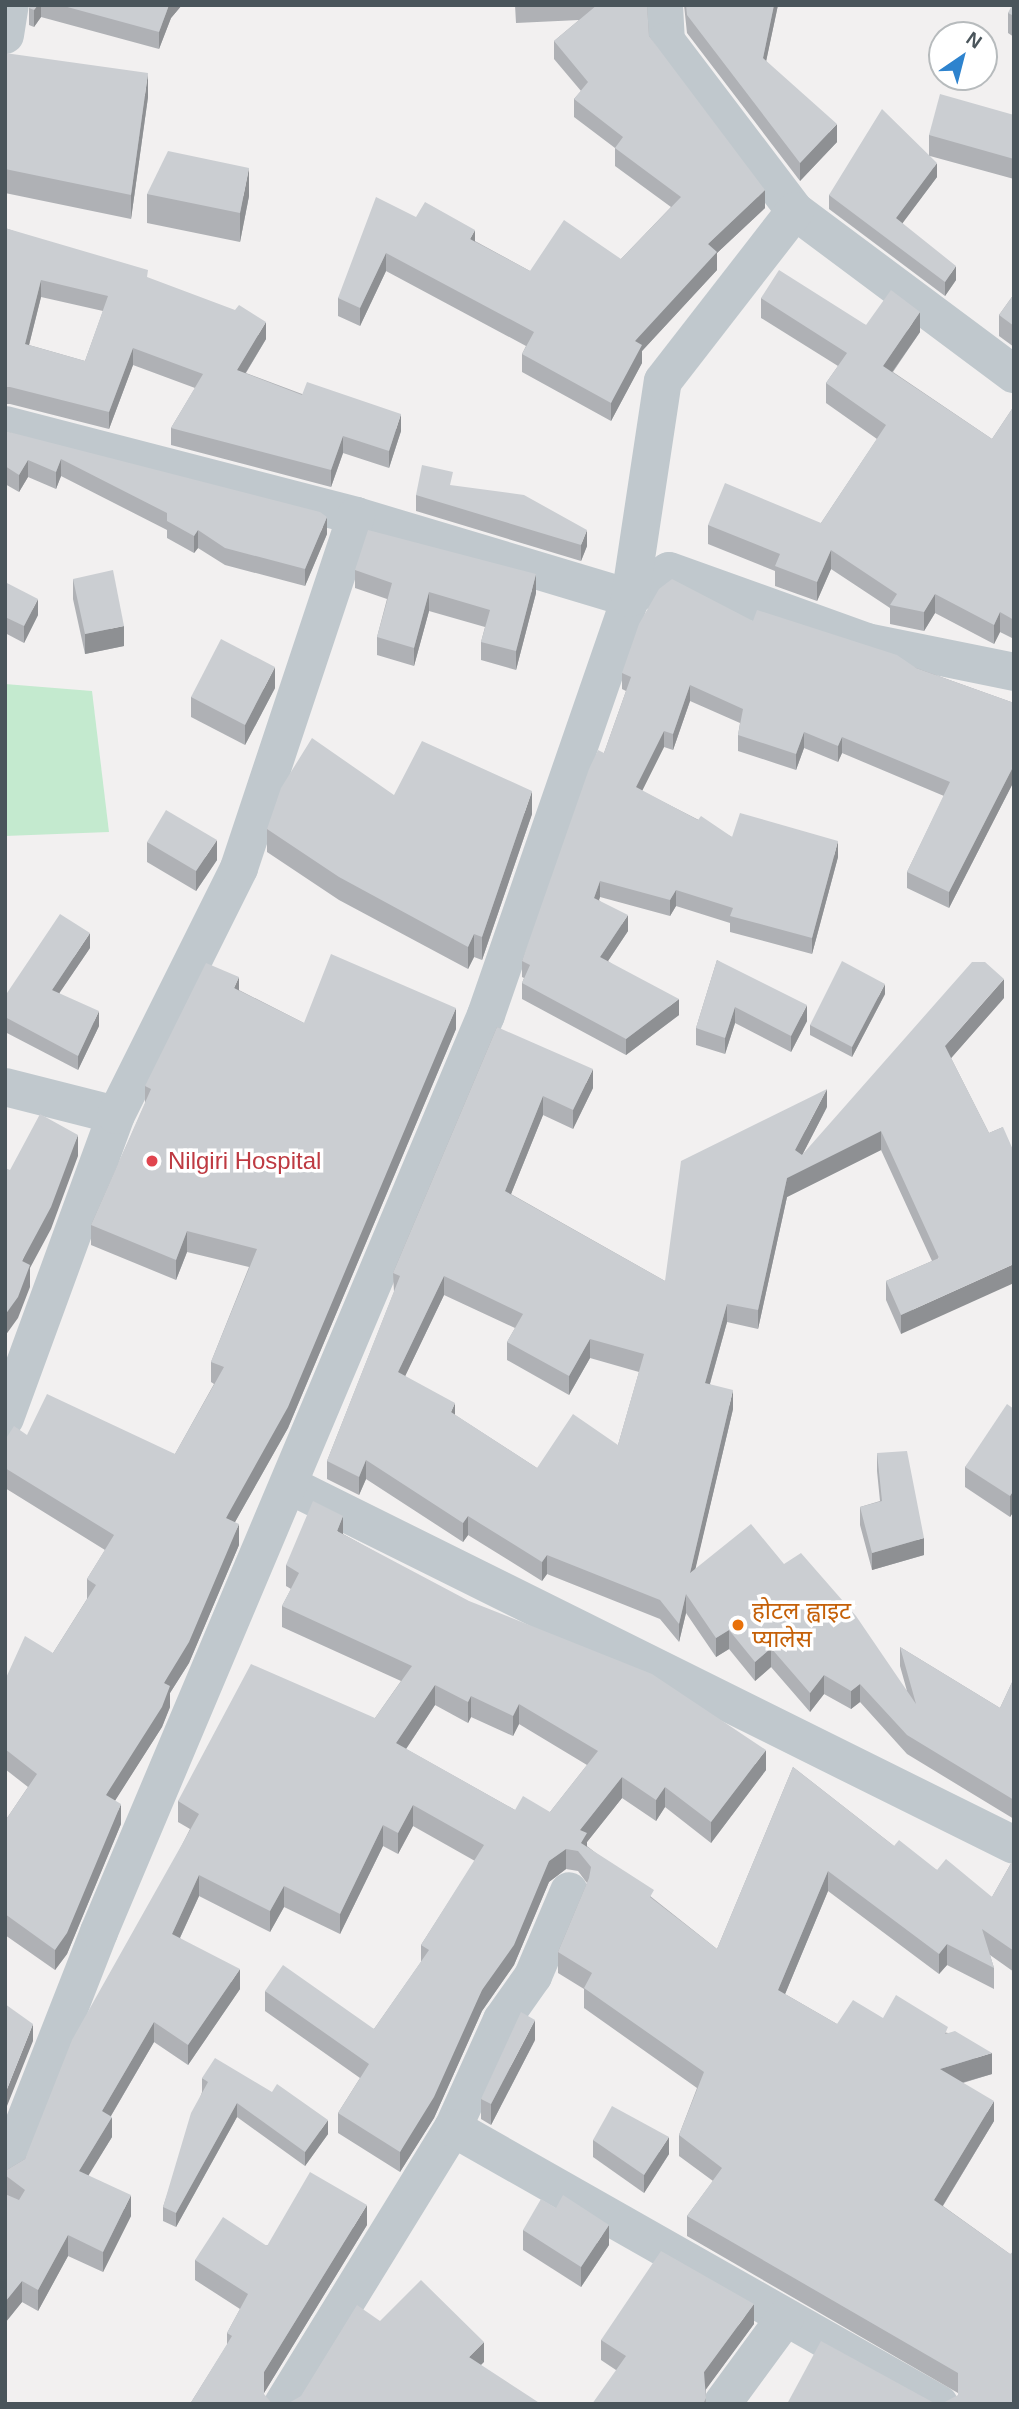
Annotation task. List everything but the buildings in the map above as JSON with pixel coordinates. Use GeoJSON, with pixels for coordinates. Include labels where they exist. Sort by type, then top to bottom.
{"type":"FeatureCollection","features":[{"type":"Feature","properties":{"kind":"street"},"geometry":{"type":"LineString","coordinates":[[5,35],[10,5]]}},
{"type":"Feature","properties":{"kind":"street"},"geometry":{"type":"LineString","coordinates":[[664,5],[666,41],[795,211],[1014,374]]}},
{"type":"Feature","properties":{"kind":"street"},"geometry":{"type":"LineString","coordinates":[[5,2172],[486,1015],[630,598],[663,381],[795,211]]}},
{"type":"Feature","properties":{"kind":"street"},"geometry":{"type":"LineString","coordinates":[[5,425],[356,516],[630,598]]}},
{"type":"Feature","properties":{"kind":"street"},"geometry":{"type":"LineString","coordinates":[[5,1419],[116,1115],[239,868],[356,516]]}},
{"type":"Feature","properties":{"kind":"street"},"geometry":{"type":"LineString","coordinates":[[630,598],[669,570],[867,642],[1014,672]]}},
{"type":"Feature","properties":{"kind":"street"},"geometry":{"type":"LineString","coordinates":[[5,1087],[116,1115]]}},
{"type":"Feature","properties":{"kind":"street"},"geometry":{"type":"LineString","coordinates":[[289,1485],[1014,1844]]}},
{"type":"Feature","properties":{"kind":"street"},"geometry":{"type":"LineString","coordinates":[[283,2404],[453,2128],[502,2020],[533,1976],[569,1891]]}},
{"type":"Feature","properties":{"kind":"street"},"geometry":{"type":"LineString","coordinates":[[453,2128],[939,2404]]}},
{"type":"Feature","properties":{"kind":"street"},"geometry":{"type":"LineString","coordinates":[[723,2404],[785,2318]]}},
{"type":"Feature","properties":{"kind":"green space"},"geometry":{"type":"Polygon","coordinates":[[[5,684],[92,691],[109,832],[5,836],[5,684]]]}},
{"type":"Feature","properties":{"kind":"place","name":"Nilgiri Hospital"},"geometry":{"type":"Point","coordinates":[152,1161]}},
{"type":"Feature","properties":{"kind":"place","name":"होटल ह्वाइट प्यालेस"},"geometry":{"type":"Point","coordinates":[738,1625]}}]}
